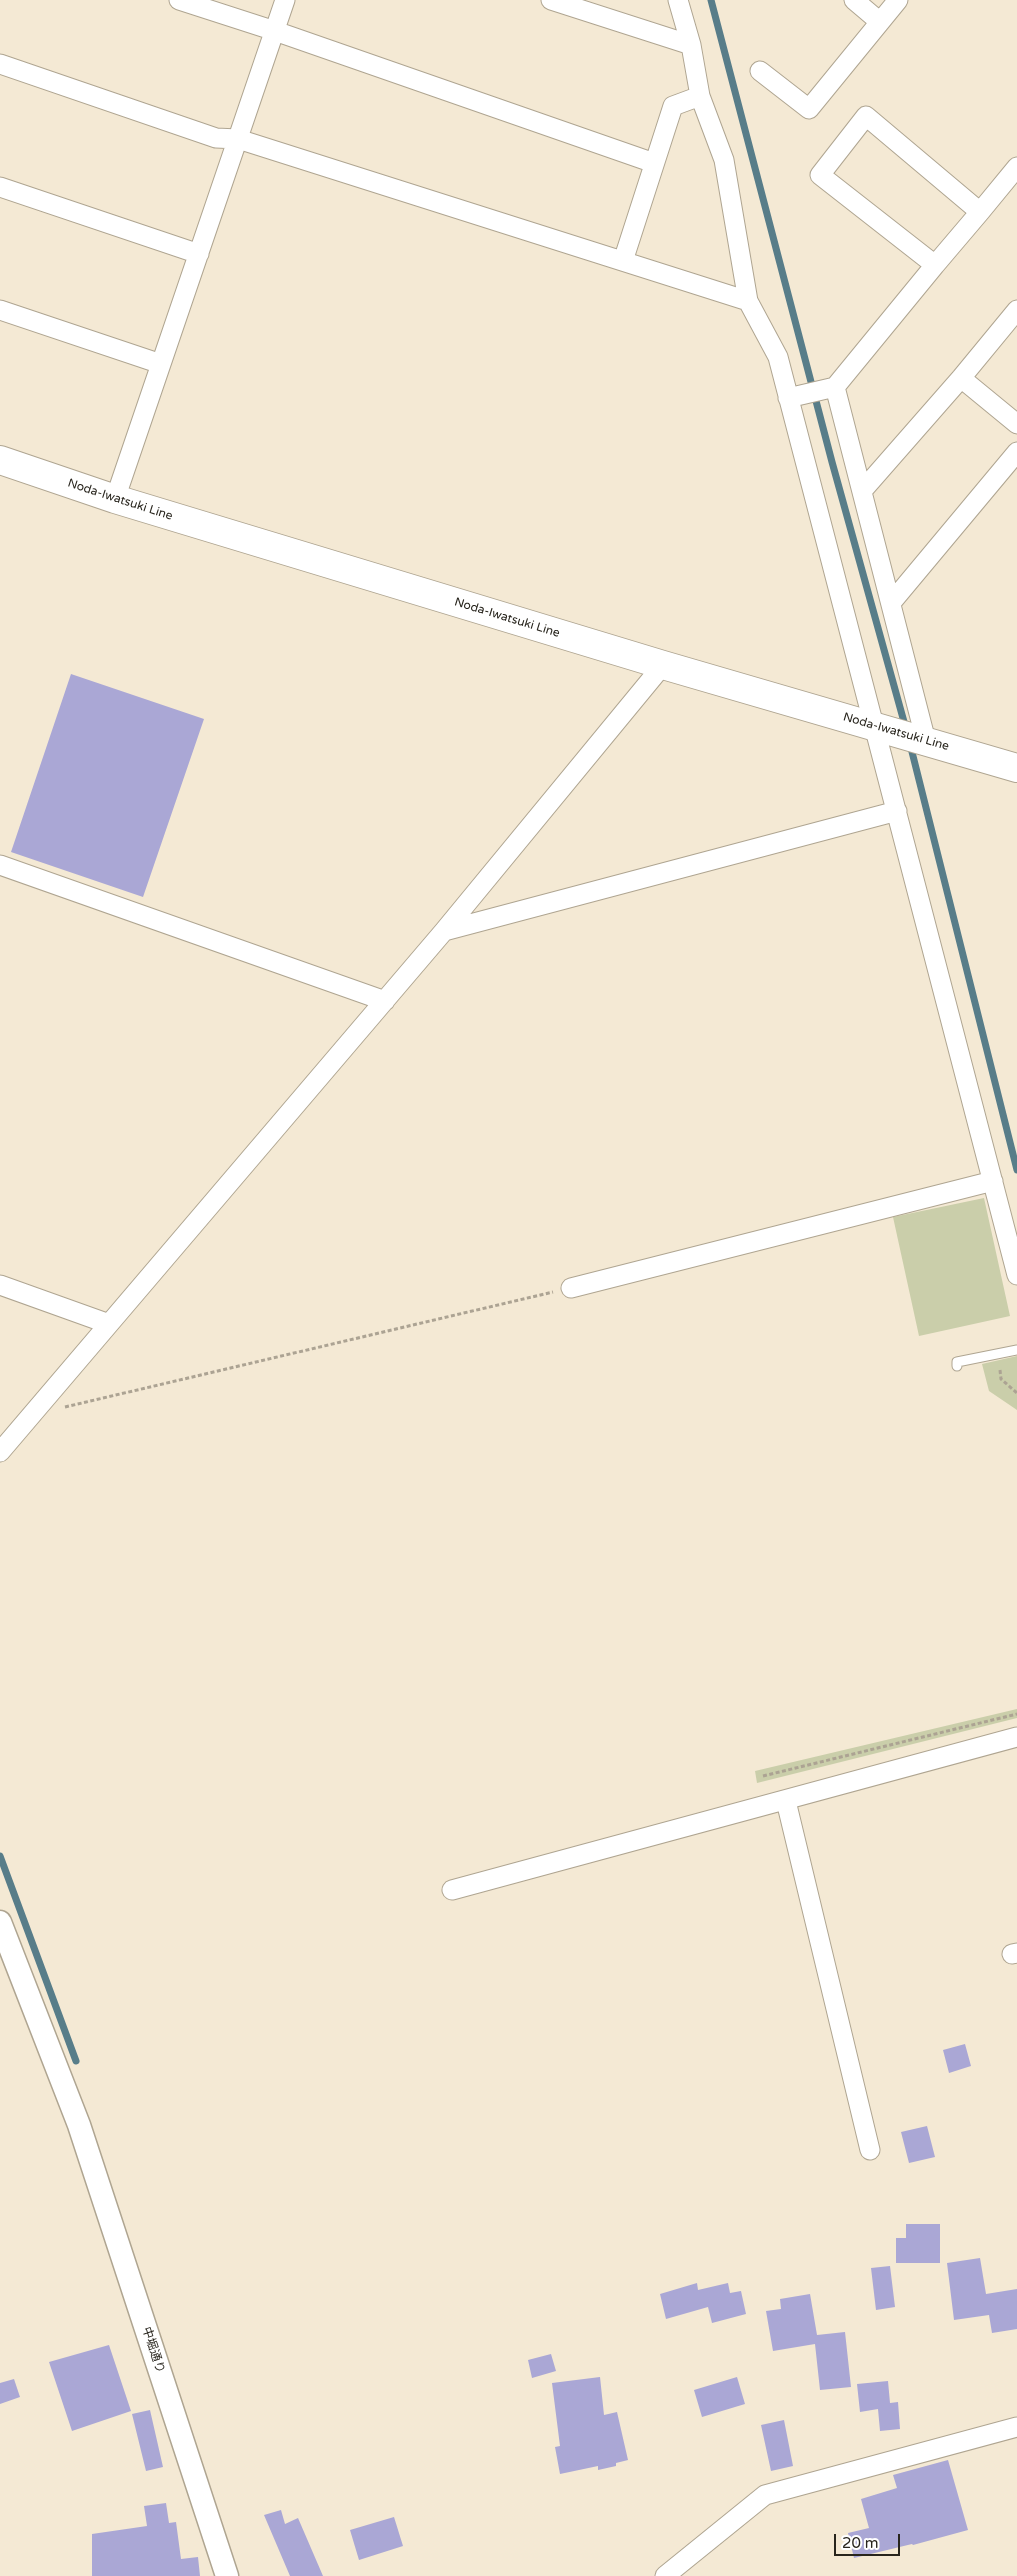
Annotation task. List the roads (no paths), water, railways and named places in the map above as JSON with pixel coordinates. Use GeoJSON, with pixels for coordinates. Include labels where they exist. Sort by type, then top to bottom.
{"type":"FeatureCollection","features":[{"type":"Feature","properties":{"kind":"main road","name":"Noda-Iwatsuki Line"},"geometry":{"type":"LineString","coordinates":[[0,460],[115,499],[663,665],[1017,768]]}},
{"type":"Feature","properties":{"kind":"street"},"geometry":{"type":"LineString","coordinates":[[179,0],[275,31],[654,163]]}},
{"type":"Feature","properties":{"kind":"street"},"geometry":{"type":"LineString","coordinates":[[115,499],[285,0]]}},
{"type":"Feature","properties":{"kind":"street"},"geometry":{"type":"LineString","coordinates":[[551,0],[691,45]]}},
{"type":"Feature","properties":{"kind":"street"},"geometry":{"type":"LineString","coordinates":[[678,0],[691,45],[700,96],[724,160],[748,301],[778,357],[1017,1275]]}},
{"type":"Feature","properties":{"kind":"street"},"geometry":{"type":"LineString","coordinates":[[854,0],[880,22]]}},
{"type":"Feature","properties":{"kind":"street"},"geometry":{"type":"LineString","coordinates":[[760,71],[809,109],[898,0]]}},
{"type":"Feature","properties":{"kind":"street"},"geometry":{"type":"LineString","coordinates":[[0,64],[216,138],[238,139],[748,301]]}},
{"type":"Feature","properties":{"kind":"street"},"geometry":{"type":"LineString","coordinates":[[623,261],[673,106],[700,96]]}},
{"type":"Feature","properties":{"kind":"street"},"geometry":{"type":"LineString","coordinates":[[935,265],[820,175],[866,116],[980,212]]}},
{"type":"Feature","properties":{"kind":"street"},"geometry":{"type":"LineString","coordinates":[[788,398],[835,387],[1017,167]]}},
{"type":"Feature","properties":{"kind":"street"},"geometry":{"type":"LineString","coordinates":[[0,187],[199,254]]}},
{"type":"Feature","properties":{"kind":"street"},"geometry":{"type":"LineString","coordinates":[[0,310],[161,364]]}},
{"type":"Feature","properties":{"kind":"street"},"geometry":{"type":"LineString","coordinates":[[862,491],[961,378],[1017,310]]}},
{"type":"Feature","properties":{"kind":"street"},"geometry":{"type":"LineString","coordinates":[[961,378],[1017,424]]}},
{"type":"Feature","properties":{"kind":"street"},"geometry":{"type":"LineString","coordinates":[[835,387],[926,741]]}},
{"type":"Feature","properties":{"kind":"street"},"geometry":{"type":"LineString","coordinates":[[891,603],[1017,452]]}},
{"type":"Feature","properties":{"kind":"street"},"geometry":{"type":"LineString","coordinates":[[0,1452],[444,931],[663,665]]}},
{"type":"Feature","properties":{"kind":"street"},"geometry":{"type":"LineString","coordinates":[[444,931],[897,810]]}},
{"type":"Feature","properties":{"kind":"street"},"geometry":{"type":"LineString","coordinates":[[0,865],[385,1001]]}},
{"type":"Feature","properties":{"kind":"street"},"geometry":{"type":"LineString","coordinates":[[571,1288],[993,1181]]}},
{"type":"Feature","properties":{"kind":"street"},"geometry":{"type":"LineString","coordinates":[[0,1285],[109,1324]]}},
{"type":"Feature","properties":{"kind":"street"},"geometry":{"type":"LineString","coordinates":[[452,1890],[1017,1737]]}},
{"type":"Feature","properties":{"kind":"street"},"geometry":{"type":"LineString","coordinates":[[786,1801],[870,2150]]}},
{"type":"Feature","properties":{"kind":"street","name":"中堀通り"},"geometry":{"type":"LineString","coordinates":[[0,1922],[79,2125],[227,2576]]}},
{"type":"Feature","properties":{"kind":"street"},"geometry":{"type":"LineString","coordinates":[[665,2576],[765,2495],[1017,2427]]}},
{"type":"Feature","properties":{"kind":"lane"},"geometry":{"type":"LineString","coordinates":[[957,1366],[956,1362],[1017,1350]]}},
{"type":"Feature","properties":{"kind":"waterway"},"geometry":{"type":"LineString","coordinates":[[711,0],[832,462],[906,729]]}},
{"type":"Feature","properties":{"kind":"waterway"},"geometry":{"type":"LineString","coordinates":[[910,744],[1017,1170]]}},
{"type":"Feature","properties":{"kind":"waterway"},"geometry":{"type":"LineString","coordinates":[[0,1856],[76,2061]]}}]}
